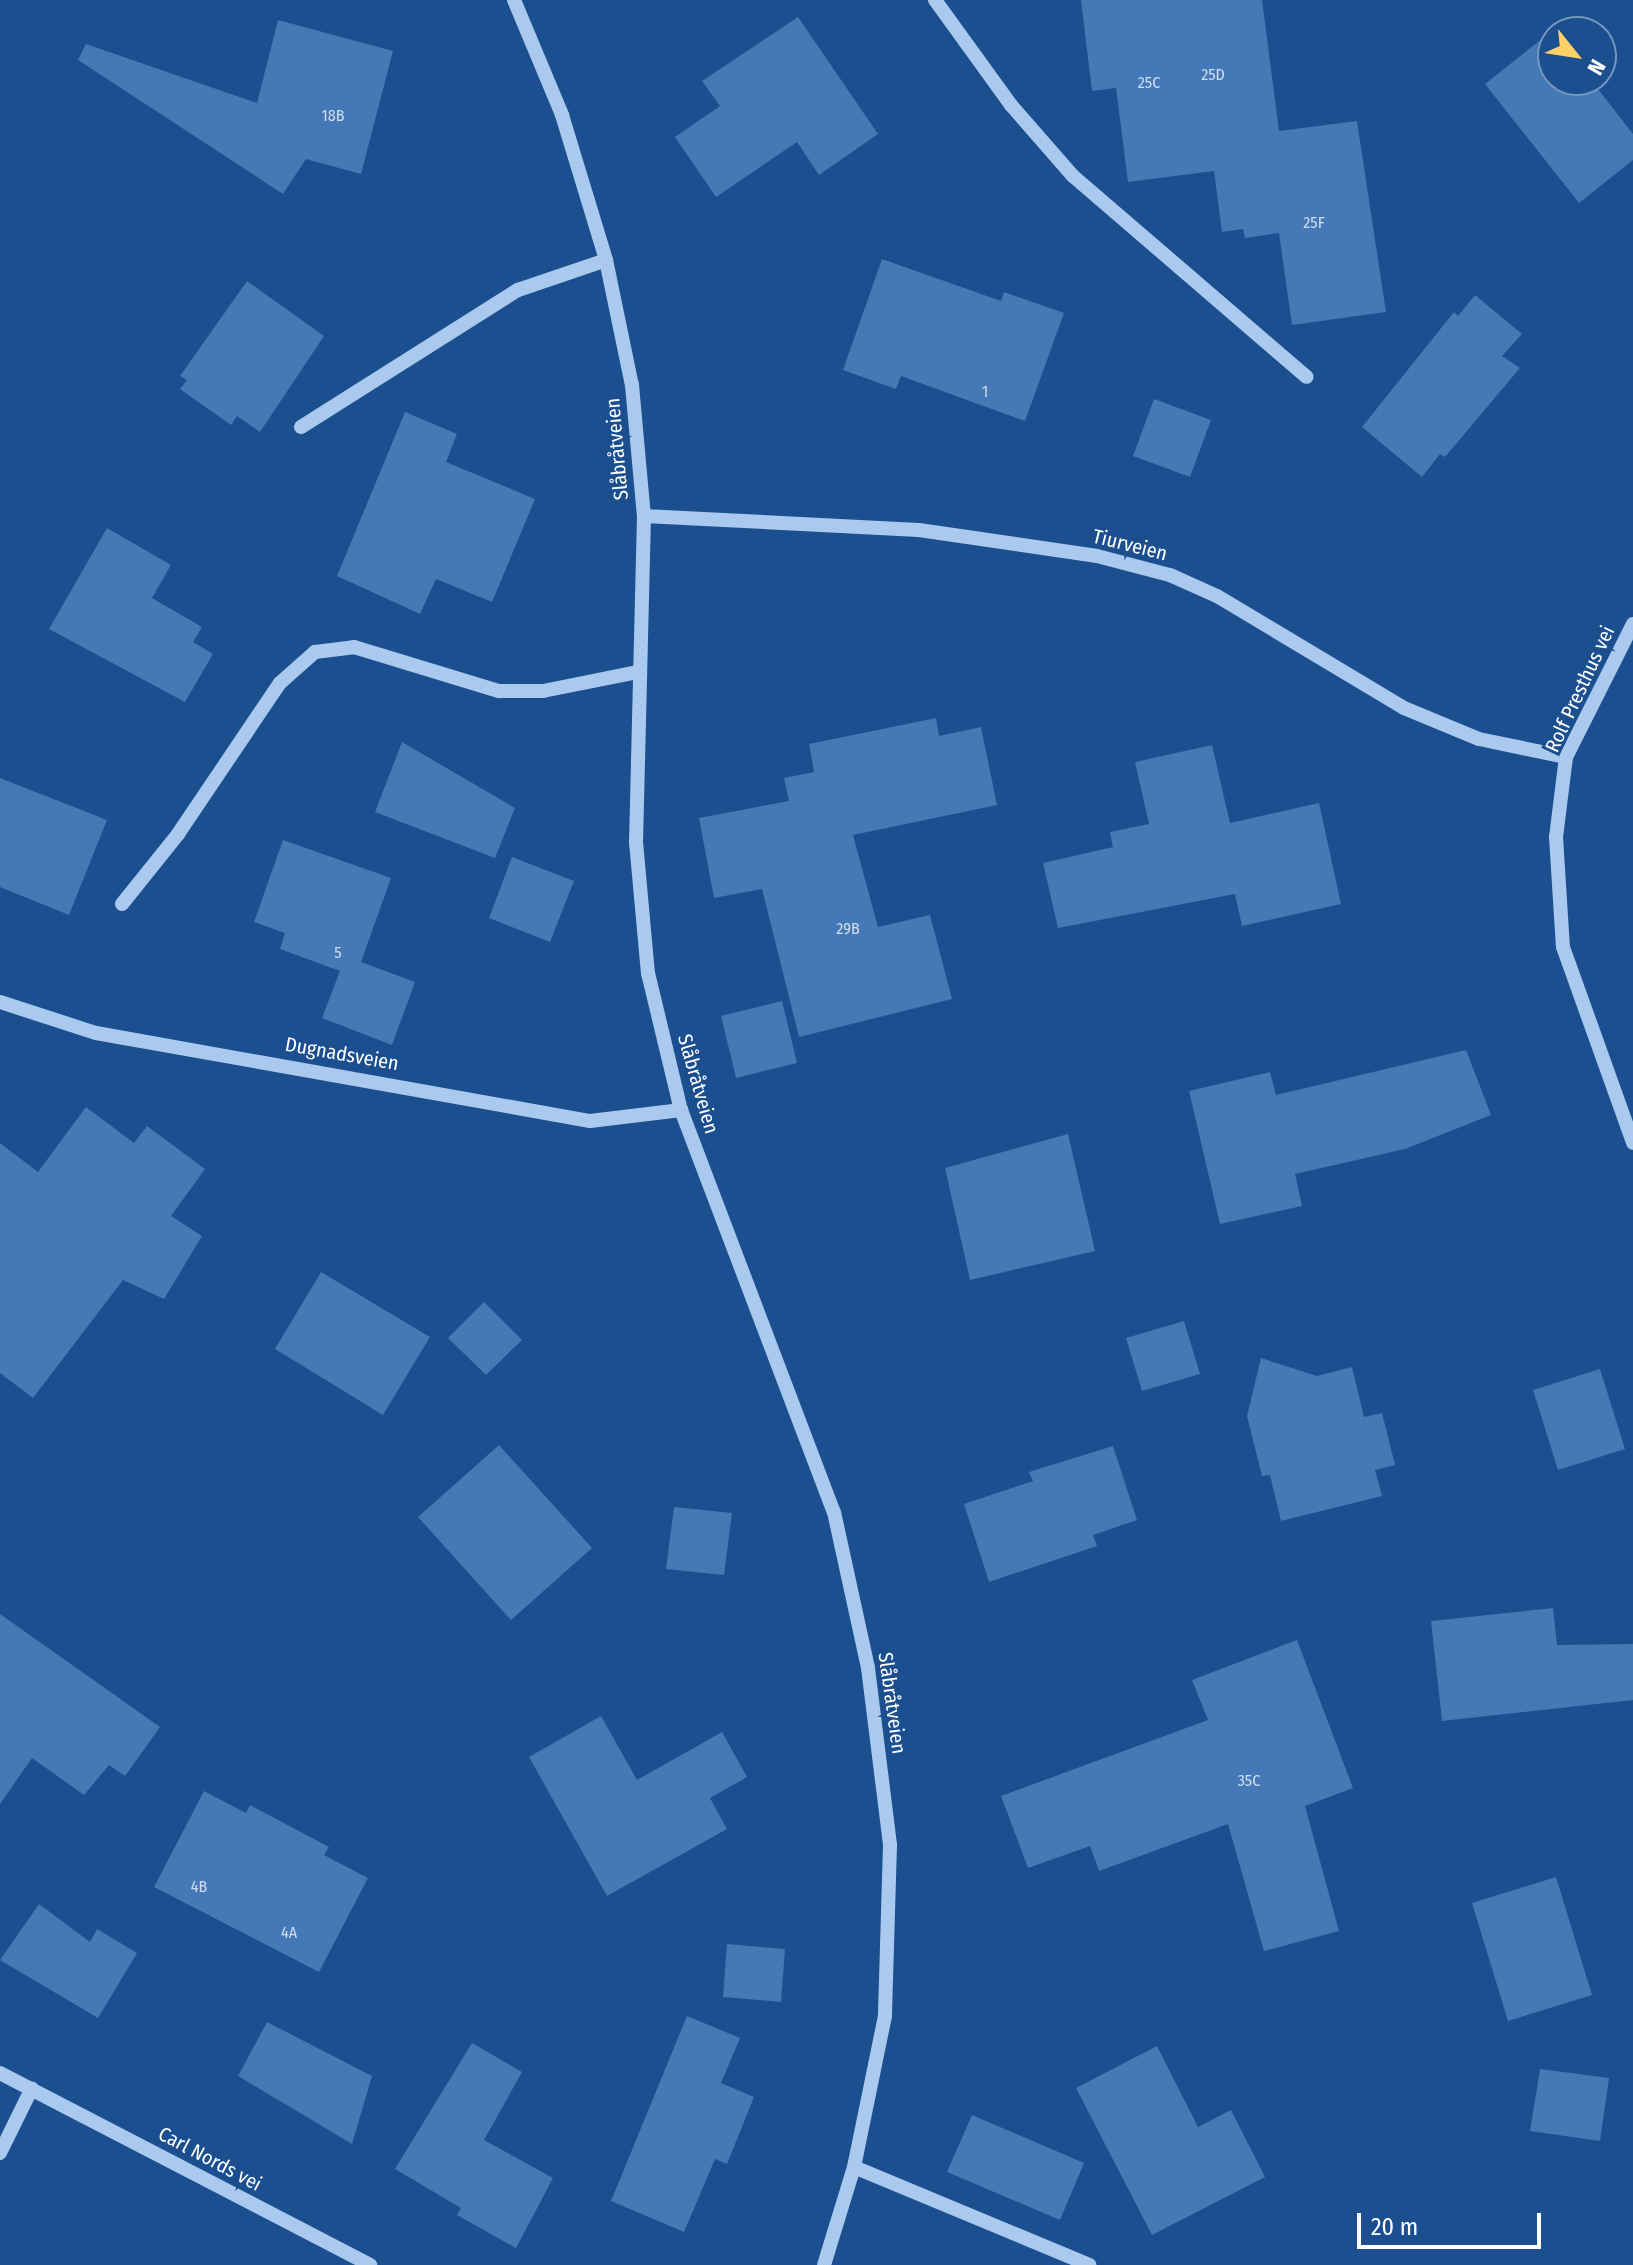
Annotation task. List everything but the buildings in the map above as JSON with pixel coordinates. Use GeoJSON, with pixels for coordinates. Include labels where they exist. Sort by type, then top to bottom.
{"type":"FeatureCollection","features":[{"type":"Feature","properties":{"kind":"street","name":"Slåbråtveien"},"geometry":{"type":"LineString","coordinates":[[514,0],[562,115],[606,260],[632,385],[644,516],[637,672],[636,842],[648,973],[681,1110],[834,1512],[868,1668],[890,1876],[885,2016],[854,2167],[824,2265]]}},
{"type":"Feature","properties":{"kind":"street"},"geometry":{"type":"LineString","coordinates":[[935,0],[1011,105],[1073,176],[1307,377]]}},
{"type":"Feature","properties":{"kind":"street"},"geometry":{"type":"LineString","coordinates":[[301,427],[518,290],[606,260]]}},
{"type":"Feature","properties":{"kind":"street","name":"Tiurveien"},"geometry":{"type":"LineString","coordinates":[[644,516],[919,530],[1111,560],[1170,575],[1217,596],[1404,708],[1479,739],[1566,757]]}},
{"type":"Feature","properties":{"kind":"street","name":"Rolf Presthus vei"},"geometry":{"type":"LineString","coordinates":[[1633,624],[1566,757],[1556,837],[1563,947],[1633,1143]]}},
{"type":"Feature","properties":{"kind":"street"},"geometry":{"type":"LineString","coordinates":[[122,904],[178,834],[280,683],[315,652],[354,647],[499,691],[543,691],[637,672]]}},
{"type":"Feature","properties":{"kind":"street","name":"Dugnadsveien"},"geometry":{"type":"LineString","coordinates":[[0,1002],[96,1033],[590,1121],[681,1110]]}},
{"type":"Feature","properties":{"kind":"street","name":"Carl Nords vei"},"geometry":{"type":"LineString","coordinates":[[0,2073],[370,2265]]}},
{"type":"Feature","properties":{"kind":"street"},"geometry":{"type":"LineString","coordinates":[[0,2153],[32,2088]]}},
{"type":"Feature","properties":{"kind":"street"},"geometry":{"type":"LineString","coordinates":[[854,2167],[1089,2265]]}}]}
